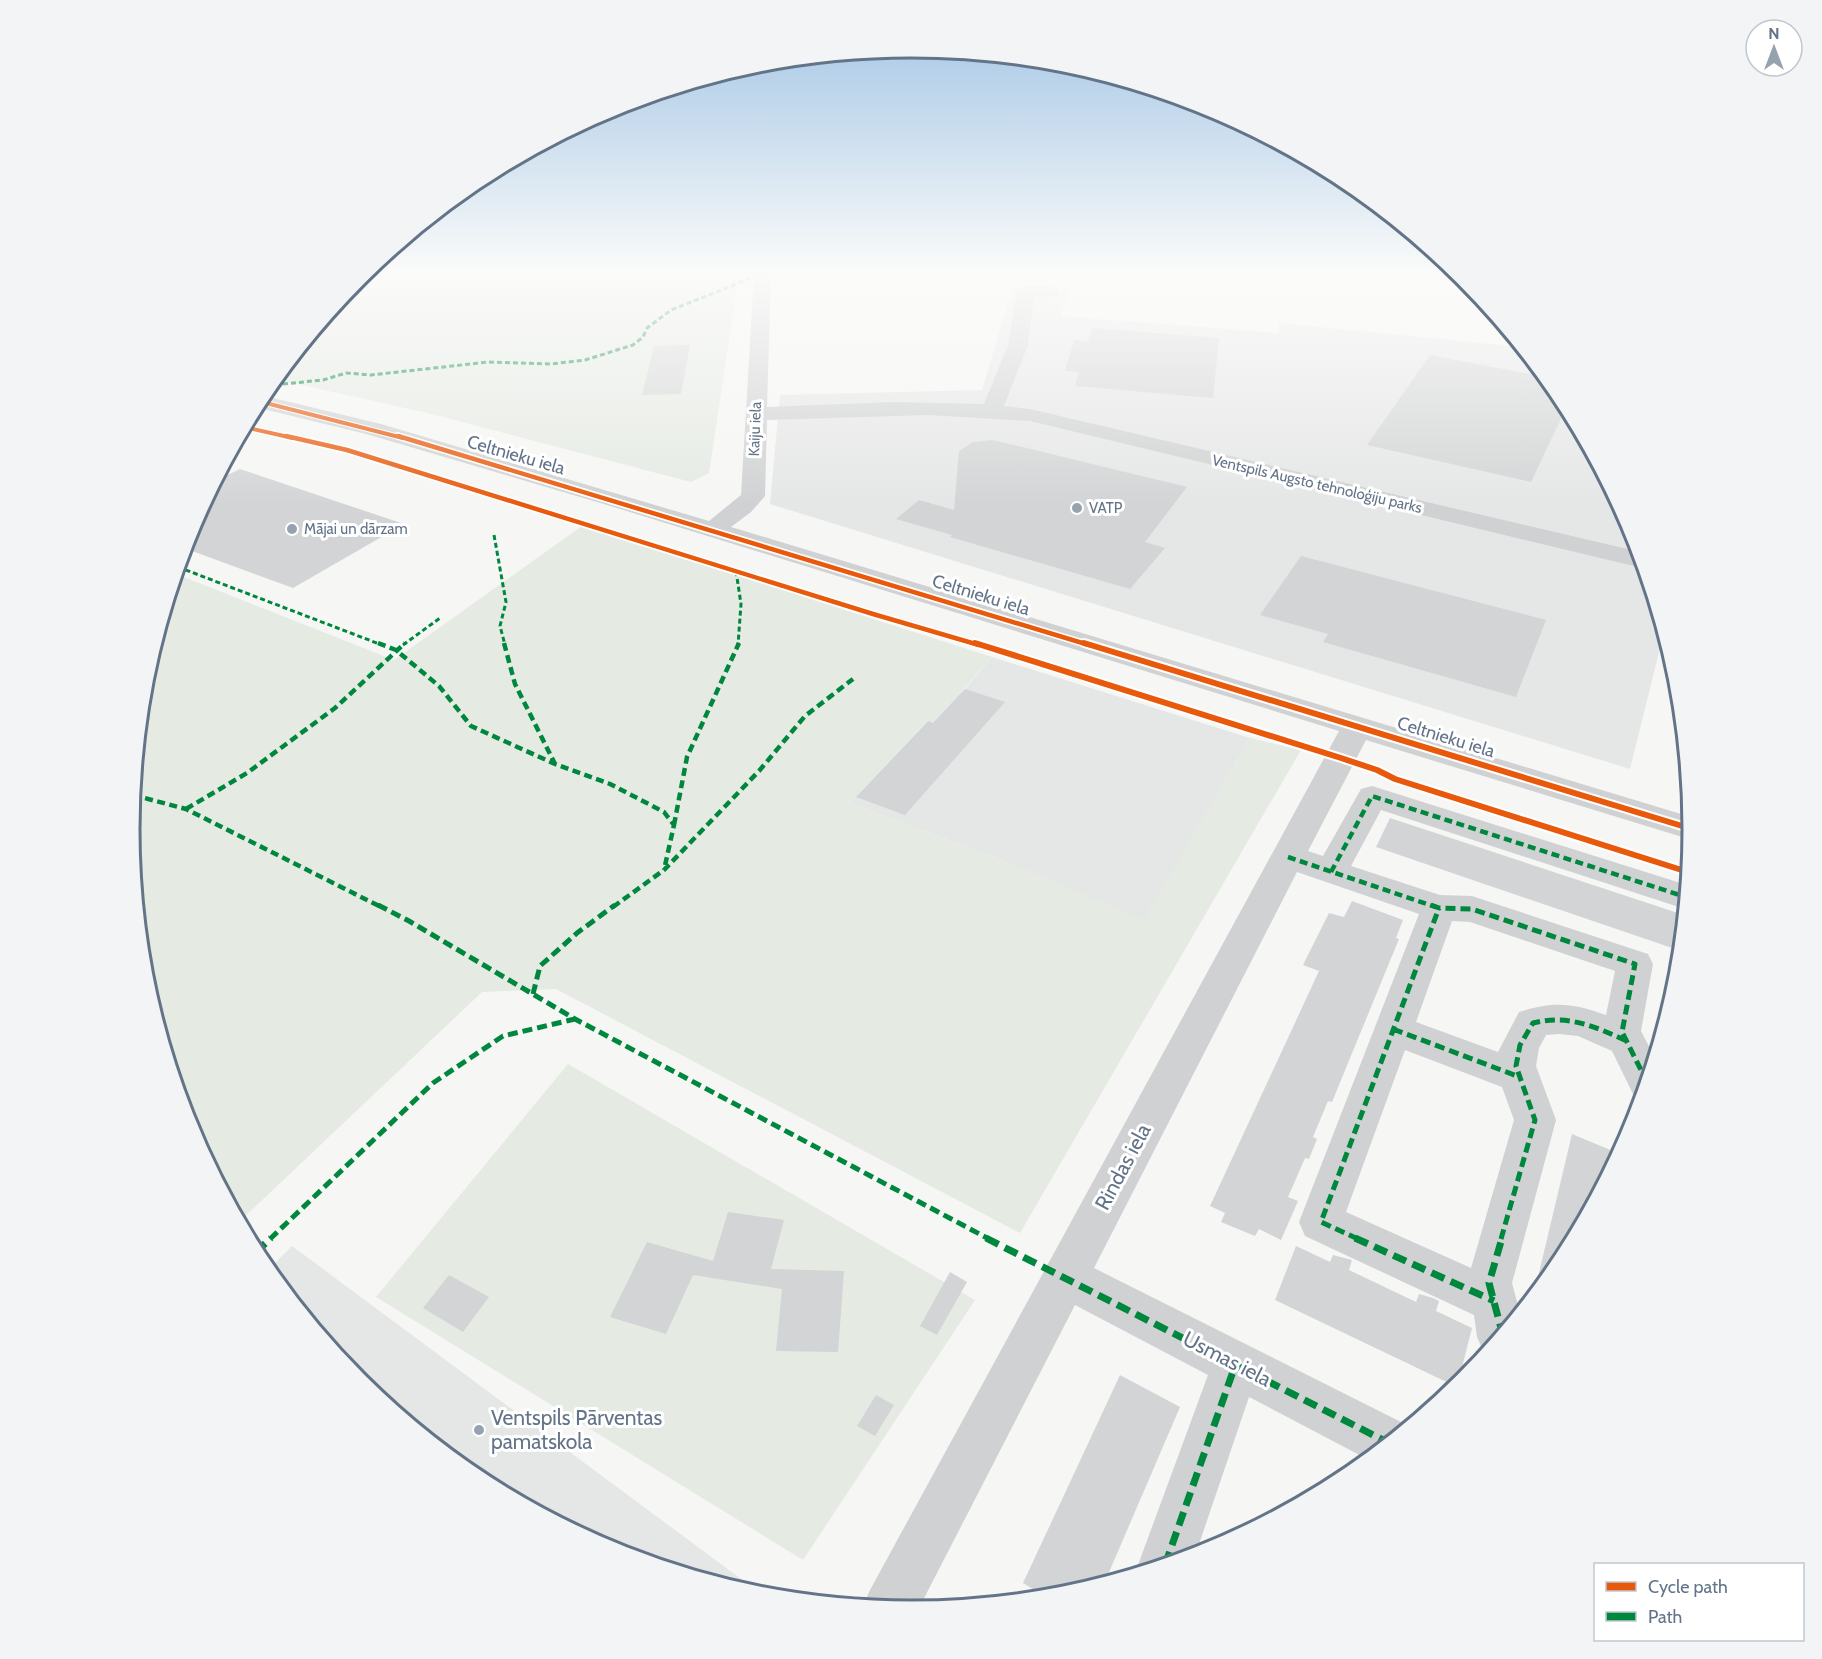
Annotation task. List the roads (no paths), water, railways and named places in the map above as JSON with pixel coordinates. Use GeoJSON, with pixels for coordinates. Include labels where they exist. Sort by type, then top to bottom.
{"type":"FeatureCollection","features":[{"type":"Feature","properties":{"kind":"street","name":"Kaiju iela"},"geometry":{"type":"LineString","coordinates":[[712,530],[743,507],[753,496],[759,351]]}},
{"type":"Feature","properties":{"kind":"street"},"geometry":{"type":"LineString","coordinates":[[992,410],[1015,351]]}},
{"type":"Feature","properties":{"kind":"street","name":"Celtnieku iela"},"geometry":{"type":"LineString","coordinates":[[268,404],[373,429],[712,530],[1358,725],[1682,826]]}},
{"type":"Feature","properties":{"kind":"street","name":"Ventspils Augsto tehnoloģiju parks"},"geometry":{"type":"LineString","coordinates":[[756,414],[936,409],[992,410],[1041,418],[1632,558]]}},
{"type":"Feature","properties":{"kind":"street","name":"Rindas iela"},"geometry":{"type":"LineString","coordinates":[[893,1600],[1358,725]]}},
{"type":"Feature","properties":{"kind":"street"},"geometry":{"type":"LineString","coordinates":[[1331,872],[1372,796],[1679,895]]}},
{"type":"Feature","properties":{"kind":"street"},"geometry":{"type":"LineString","coordinates":[[1288,857],[1439,908],[1472,909],[1635,964],[1622,1032],[1642,1073]]}},
{"type":"Feature","properties":{"kind":"street"},"geometry":{"type":"LineString","coordinates":[[1439,908],[1321,1222],[1497,1319]]}},
{"type":"Feature","properties":{"kind":"street"},"geometry":{"type":"LineString","coordinates":[[1497,1319],[1490,1282],[1535,1120],[1517,1076],[1518,1050],[1533,1023],[1552,1017],[1576,1019],[1627,1041]]}},
{"type":"Feature","properties":{"kind":"street"},"geometry":{"type":"LineString","coordinates":[[1393,1029],[1517,1076]]}},
{"type":"Feature","properties":{"kind":"street","name":"Usmas iela"},"geometry":{"type":"LineString","coordinates":[[1065,1277],[1382,1439]]}},
{"type":"Feature","properties":{"kind":"street"},"geometry":{"type":"LineString","coordinates":[[1168,1557],[1236,1363]]}},
{"type":"Feature","properties":{"kind":"place","name":"VATP"},"geometry":{"type":"Point","coordinates":[1077,508]}},
{"type":"Feature","properties":{"kind":"place","name":"Mājai un dārzam"},"geometry":{"type":"Point","coordinates":[292,529]}},
{"type":"Feature","properties":{"kind":"place","name":"Ventspils Pārventas pamatskola"},"geometry":{"type":"Point","coordinates":[479,1430]}}]}
